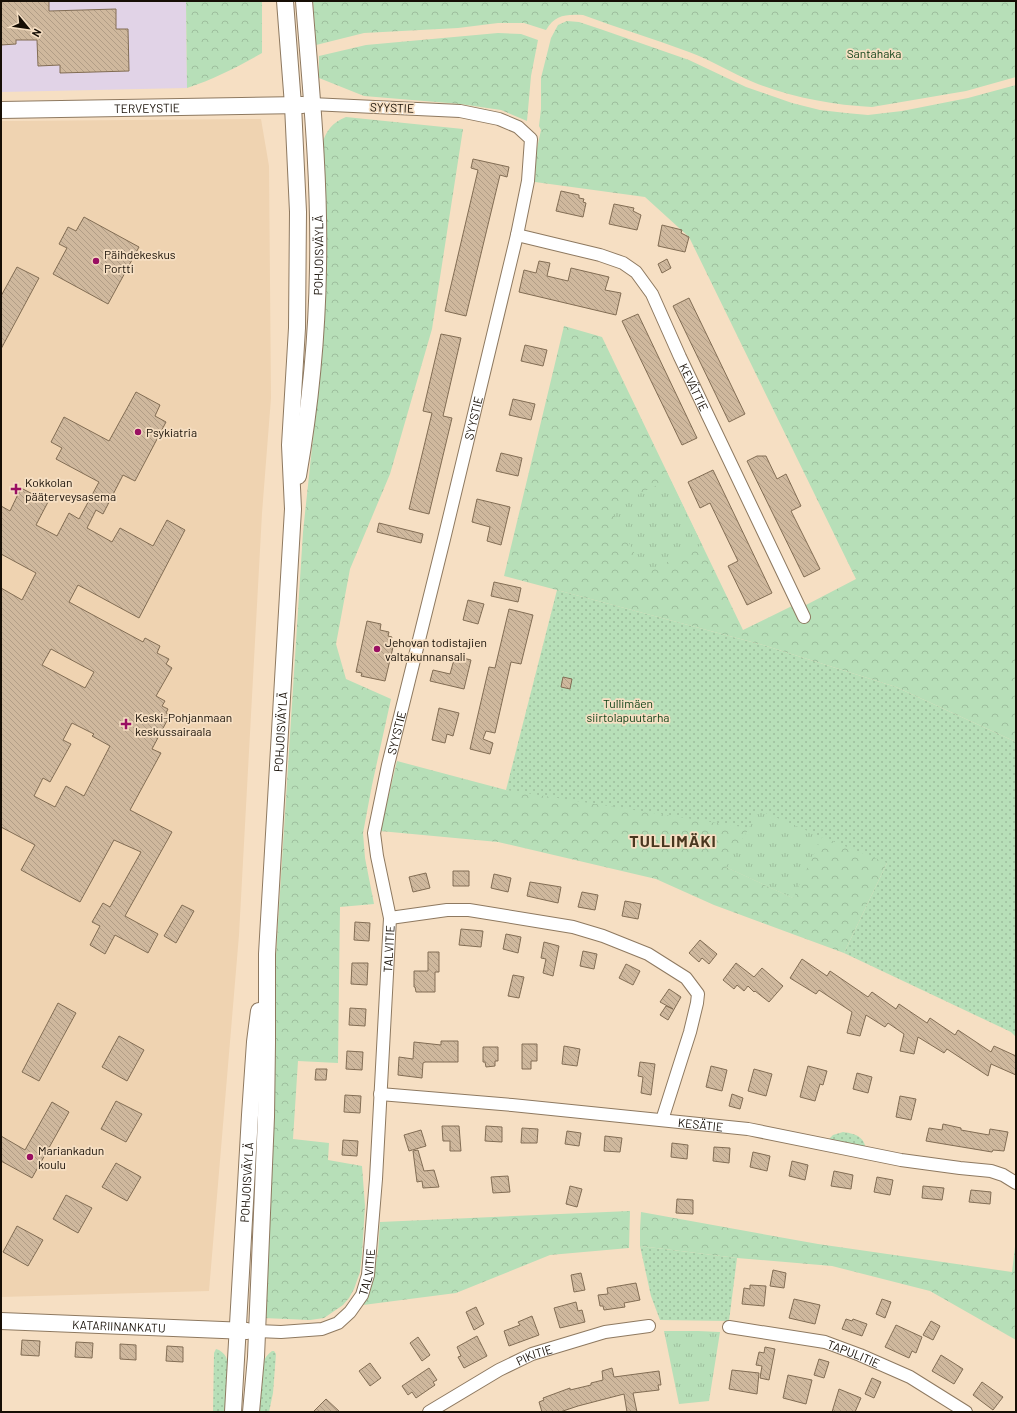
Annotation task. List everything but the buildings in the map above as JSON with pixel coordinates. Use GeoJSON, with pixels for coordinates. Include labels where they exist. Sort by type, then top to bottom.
{"type":"FeatureCollection","features":[{"type":"Feature","properties":{"kind":"main road","name":"POHJOISVÄYLÄ"},"geometry":{"type":"LineString","coordinates":[[251,1412],[257,1331],[266,1109],[267,954],[293,509],[290,445],[297,328],[298,212],[293,105],[285,1]]}},
{"type":"Feature","properties":{"kind":"main road","name":"POHJOISVÄYLÄ"},"geometry":{"type":"LineString","coordinates":[[293,509],[304,444],[315,336],[318,267],[318,211],[304,1]]}},
{"type":"Feature","properties":{"kind":"main road","name":"TERVEYSTIE"},"geometry":{"type":"LineString","coordinates":[[1,110],[311,104]]}},
{"type":"Feature","properties":{"kind":"main road","name":"POHJOISVÄYLÄ"},"geometry":{"type":"LineString","coordinates":[[232,1412],[254,1049],[267,954]]}},
{"type":"Feature","properties":{"kind":"main road","name":"KATARIINANKATU"},"geometry":{"type":"LineString","coordinates":[[1,1321],[257,1331]]}},
{"type":"Feature","properties":{"kind":"street","name":"SYYSTIE"},"geometry":{"type":"LineString","coordinates":[[311,104],[460,111],[499,119],[518,127],[531,139],[528,181],[517,235],[379,803],[374,833],[377,856],[390,918]]}},
{"type":"Feature","properties":{"kind":"street","name":"KEVÄTTIE"},"geometry":{"type":"LineString","coordinates":[[517,235],[600,255],[623,263],[636,272],[652,294],[680,357],[804,617]]}},
{"type":"Feature","properties":{"kind":"street","name":"TALVITIE"},"geometry":{"type":"LineString","coordinates":[[257,1331],[281,1332],[322,1329],[338,1323],[350,1312],[362,1295],[368,1275],[371,1242],[390,918],[447,910],[469,910],[573,927],[603,936],[641,951],[686,978],[698,994],[698,1003],[662,1120]]}},
{"type":"Feature","properties":{"kind":"street","name":"KESÄTIE"},"geometry":{"type":"LineString","coordinates":[[380,1094],[520,1106],[748,1129],[901,1160],[946,1167],[991,1171],[1003,1175],[1016,1183]]}},
{"type":"Feature","properties":{"kind":"street","name":"PIKITIE"},"geometry":{"type":"LineString","coordinates":[[429,1412],[493,1373],[532,1354],[605,1332],[649,1326]]}},
{"type":"Feature","properties":{"kind":"street","name":"TAPULITIE"},"geometry":{"type":"LineString","coordinates":[[730,1327],[825,1342],[860,1354],[910,1377],[966,1412]]}},
{"type":"Feature","properties":{"kind":"shaded area"},"geometry":{"type":"Polygon","coordinates":[[[1,1],[186,1],[187,88],[1,92],[1,1]]]}},
{"type":"Feature","properties":{"kind":"shaded area","name":"Keski-Pohjanmaan keskussairaala"},"geometry":{"type":"Polygon","coordinates":[[[261,119],[269,166],[271,398],[262,513],[239,935],[209,1291],[1,1297],[1,121],[261,119]]]}},
{"type":"Feature","properties":{"kind":"green space"},"geometry":{"type":"Polygon","coordinates":[[[186,1],[262,1],[262,53],[207,81],[187,88],[186,1]]]}},
{"type":"Feature","properties":{"kind":"green space","name":"Santahaka"},"geometry":{"type":"Polygon","coordinates":[[[313,1],[1016,1],[1016,77],[966,91],[872,107],[842,104],[796,96],[767,87],[753,82],[697,55],[583,15],[561,16],[553,21],[546,30],[524,23],[498,23],[458,28],[364,33],[316,45],[313,1]]]}},
{"type":"Feature","properties":{"kind":"green space"},"geometry":{"type":"Polygon","coordinates":[[[567,21],[579,22],[689,60],[746,87],[792,103],[820,110],[868,115],[902,111],[968,98],[1016,85],[1016,742],[896,687],[763,645],[504,576],[564,326],[602,337],[743,630],[792,606],[806,605],[856,579],[689,237],[645,197],[535,182],[536,153],[541,130],[539,126],[541,109],[541,78],[551,38],[558,25],[567,21]]]}},
{"type":"Feature","properties":{"kind":"green space"},"geometry":{"type":"Polygon","coordinates":[[[498,33],[521,34],[538,40],[531,76],[527,121],[501,110],[460,104],[364,96],[319,78],[319,56],[366,45],[498,33]]]}},
{"type":"Feature","properties":{"kind":"green space"},"geometry":{"type":"Polygon","coordinates":[[[346,117],[463,129],[432,329],[390,474],[350,569],[336,644],[346,679],[391,699],[363,833],[365,858],[374,904],[340,907],[338,1063],[298,1061],[293,1139],[329,1143],[328,1160],[362,1166],[365,1206],[360,1272],[349,1298],[343,1305],[324,1318],[310,1320],[263,1318],[275,1057],[274,986],[303,532],[314,429],[326,279],[322,145],[325,135],[330,128],[346,117]]]}},
{"type":"Feature","properties":{"kind":"green space"},"geometry":{"type":"Polygon","coordinates":[[[670,479],[702,545],[645,573],[610,508],[670,479]]]}},
{"type":"Feature","properties":{"kind":"green space","name":"Tullimäen siirtolapuutarha"},"geometry":{"type":"Polygon","coordinates":[[[557,590],[763,645],[896,687],[1016,742],[1016,1037],[1011,1032],[844,953],[887,863],[793,898],[726,867],[506,790],[557,590]]]}},
{"type":"Feature","properties":{"kind":"green space"},"geometry":{"type":"Polygon","coordinates":[[[397,761],[506,790],[749,828],[726,867],[793,898],[822,837],[887,863],[844,953],[714,905],[656,879],[498,842],[380,831],[397,761]]]}},
{"type":"Feature","properties":{"kind":"green space"},"geometry":{"type":"Polygon","coordinates":[[[756,809],[822,837],[793,898],[726,867],[749,828],[756,809]]]}},
{"type":"Feature","properties":{"kind":"green space"},"geometry":{"type":"Polygon","coordinates":[[[843,1132],[853,1134],[863,1140],[866,1153],[823,1145],[833,1135],[843,1132]]]}},
{"type":"Feature","properties":{"kind":"green space"},"geometry":{"type":"Polygon","coordinates":[[[630,1211],[629,1248],[550,1255],[456,1293],[363,1305],[373,1278],[378,1252],[380,1222],[630,1211]]]}},
{"type":"Feature","properties":{"kind":"green space"},"geometry":{"type":"Polygon","coordinates":[[[641,1212],[818,1244],[1012,1272],[1016,1238],[1016,1340],[930,1291],[832,1266],[737,1258],[640,1246],[641,1212]]]}},
{"type":"Feature","properties":{"kind":"green space"},"geometry":{"type":"Polygon","coordinates":[[[640,1246],[737,1258],[729,1321],[660,1320],[651,1296],[640,1246]]]}},
{"type":"Feature","properties":{"kind":"green space"},"geometry":{"type":"Polygon","coordinates":[[[664,1331],[720,1332],[709,1401],[679,1404],[664,1331]]]}},
{"type":"Feature","properties":{"kind":"green space"},"geometry":{"type":"Polygon","coordinates":[[[216,1349],[226,1357],[229,1369],[225,1412],[213,1412],[214,1353],[216,1349]]]}},
{"type":"Feature","properties":{"kind":"green space"},"geometry":{"type":"Polygon","coordinates":[[[272,1351],[276,1354],[273,1393],[269,1412],[257,1412],[260,1371],[267,1356],[272,1351]]]}},
{"type":"Feature","properties":{"kind":"place","name":"Päihdekeskus Portti"},"geometry":{"type":"Point","coordinates":[96,261]}},
{"type":"Feature","properties":{"kind":"place","name":"Psykiatria"},"geometry":{"type":"Point","coordinates":[138,432]}},
{"type":"Feature","properties":{"kind":"place","name":"Kokkolan pääterveysasema"},"geometry":{"type":"Point","coordinates":[16,489]}},
{"type":"Feature","properties":{"kind":"place","name":"Jehovan todistajien valtakunnansali"},"geometry":{"type":"Point","coordinates":[377,649]}},
{"type":"Feature","properties":{"kind":"place","name":"Keski-Pohjanmaan keskussairaala"},"geometry":{"type":"Point","coordinates":[126,724]}},
{"type":"Feature","properties":{"kind":"place","name":"Mariankadun koulu"},"geometry":{"type":"Point","coordinates":[30,1157]}},
{"type":"Feature","properties":{"kind":"district","name":"TULLIMÄKI"},"geometry":{"type":"Point","coordinates":[673,840]}}]}
